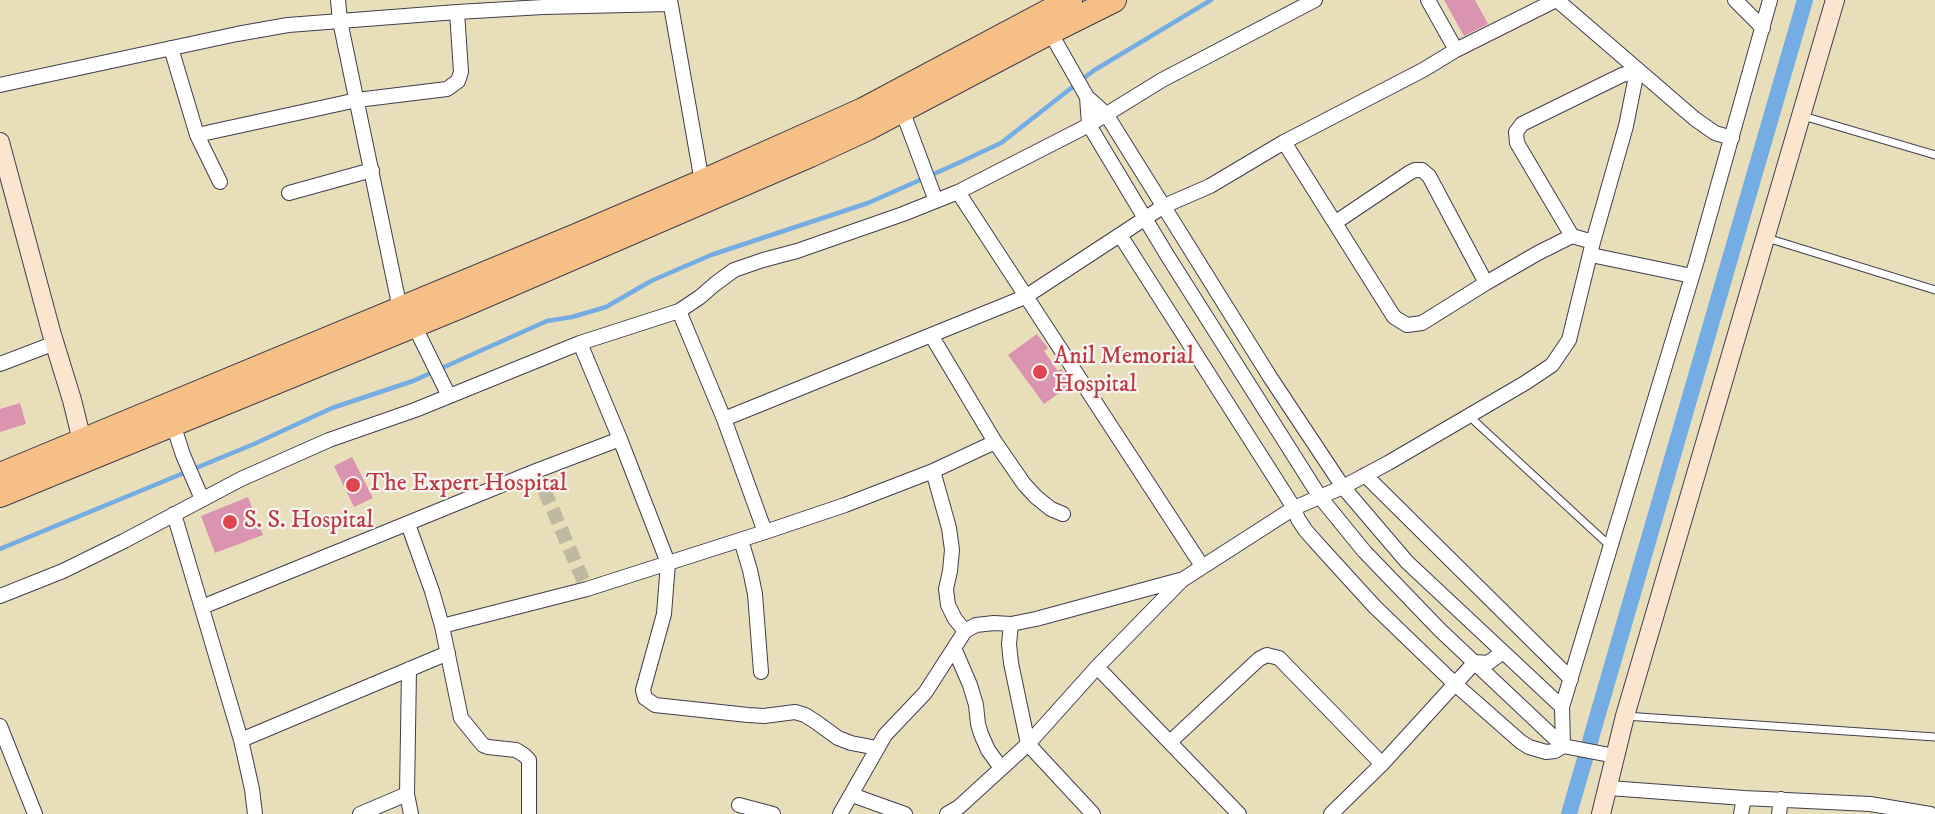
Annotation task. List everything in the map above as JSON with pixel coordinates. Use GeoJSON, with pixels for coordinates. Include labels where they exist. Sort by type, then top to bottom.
{"type":"FeatureCollection","features":[{"type":"Feature","properties":{"kind":"highway"},"geometry":{"type":"LineString","coordinates":[[0,475],[173,424],[576,237],[863,110],[1070,0]]}},
{"type":"Feature","properties":{"kind":"highway"},"geometry":{"type":"LineString","coordinates":[[0,495],[85,451],[407,316],[554,267],[810,155],[868,128],[1114,0]]}},
{"type":"Feature","properties":{"kind":"street"},"geometry":{"type":"LineString","coordinates":[[338,0],[340,21],[372,170],[407,316],[430,354],[449,396]]}},
{"type":"Feature","properties":{"kind":"street"},"geometry":{"type":"LineString","coordinates":[[0,596],[63,570],[124,541],[241,479],[330,440],[449,396],[580,343],[679,311],[734,270],[797,251],[958,192],[1089,125],[1162,80],[1315,0]]}},
{"type":"Feature","properties":{"kind":"street"},"geometry":{"type":"LineString","coordinates":[[1428,0],[1456,50]]}},
{"type":"Feature","properties":{"kind":"street"},"geometry":{"type":"LineString","coordinates":[[724,419],[1025,297],[1164,206],[1210,186],[1284,142],[1424,70],[1456,50],[1556,0],[1695,119],[1715,133],[1732,138]]}},
{"type":"Feature","properties":{"kind":"street"},"geometry":{"type":"LineString","coordinates":[[1735,0],[1763,28]]}},
{"type":"Feature","properties":{"kind":"street"},"geometry":{"type":"LineString","coordinates":[[1568,747],[1562,706],[1692,276],[1770,0]]}},
{"type":"Feature","properties":{"kind":"street"},"geometry":{"type":"LineString","coordinates":[[1601,814],[1609,788],[1610,755],[1626,716],[1835,0]]}},
{"type":"Feature","properties":{"kind":"street"},"geometry":{"type":"LineString","coordinates":[[0,85],[288,25],[457,12],[670,2],[702,182]]}},
{"type":"Feature","properties":{"kind":"street"},"geometry":{"type":"LineString","coordinates":[[197,135],[357,100],[447,89],[458,81],[461,72],[457,12]]}},
{"type":"Feature","properties":{"kind":"street"},"geometry":{"type":"LineString","coordinates":[[1050,32],[1087,97],[1106,114],[1270,377],[1343,487],[1407,562],[1562,706]]}},
{"type":"Feature","properties":{"kind":"street"},"geometry":{"type":"LineString","coordinates":[[171,48],[197,135],[220,182]]}},
{"type":"Feature","properties":{"kind":"street"},"geometry":{"type":"LineString","coordinates":[[1637,71],[1622,75],[1522,124],[1516,132],[1517,143],[1572,236],[1592,248],[1692,276]]}},
{"type":"Feature","properties":{"kind":"street"},"geometry":{"type":"LineString","coordinates":[[947,814],[959,807],[1028,744],[1097,667],[1182,580],[1294,508],[1365,475],[1469,416],[1552,365],[1569,340],[1626,126],[1637,71]]}},
{"type":"Feature","properties":{"kind":"street"},"geometry":{"type":"LineString","coordinates":[[1087,97],[1089,125],[1320,497],[1364,551],[1440,630],[1568,747]]}},
{"type":"Feature","properties":{"kind":"street"},"geometry":{"type":"LineString","coordinates":[[902,110],[936,201]]}},
{"type":"Feature","properties":{"kind":"street"},"geometry":{"type":"LineString","coordinates":[[0,142],[85,451]]}},
{"type":"Feature","properties":{"kind":"street"},"geometry":{"type":"LineString","coordinates":[[1284,142],[1394,317],[1407,325],[1422,323],[1486,282],[1538,252],[1572,236]]}},
{"type":"Feature","properties":{"kind":"street"},"geometry":{"type":"LineString","coordinates":[[289,193],[372,170]]}},
{"type":"Feature","properties":{"kind":"street"},"geometry":{"type":"LineString","coordinates":[[1336,222],[1409,173],[1422,170],[1430,176],[1486,282]]}},
{"type":"Feature","properties":{"kind":"street"},"geometry":{"type":"LineString","coordinates":[[958,192],[1202,566]]}},
{"type":"Feature","properties":{"kind":"street"},"geometry":{"type":"LineString","coordinates":[[1120,235],[1294,508],[1306,531],[1375,607],[1455,684],[1529,747],[1546,752],[1568,747],[1610,755]]}},
{"type":"Feature","properties":{"kind":"street"},"geometry":{"type":"LineString","coordinates":[[679,311],[724,419],[765,532]]}},
{"type":"Feature","properties":{"kind":"street"},"geometry":{"type":"LineString","coordinates":[[932,335],[995,442],[1024,484],[1051,509],[1063,514]]}},
{"type":"Feature","properties":{"kind":"street"},"geometry":{"type":"LineString","coordinates":[[580,343],[668,563],[663,614],[643,690],[645,698],[655,705],[748,716],[795,712],[805,715],[838,738],[877,748]]}},
{"type":"Feature","properties":{"kind":"street"},"geometry":{"type":"LineString","coordinates":[[0,364],[55,344]]}},
{"type":"Feature","properties":{"kind":"street"},"geometry":{"type":"LineString","coordinates":[[173,424],[183,455],[202,499]]}},
{"type":"Feature","properties":{"kind":"street"},"geometry":{"type":"LineString","coordinates":[[202,607],[620,439]]}},
{"type":"Feature","properties":{"kind":"street"},"geometry":{"type":"LineString","coordinates":[[442,626],[588,589],[741,540],[845,505],[933,471],[995,442]]}},
{"type":"Feature","properties":{"kind":"street"},"geometry":{"type":"LineString","coordinates":[[933,471],[949,528],[952,550],[946,589],[948,605],[955,619],[965,631]]}},
{"type":"Feature","properties":{"kind":"street"},"geometry":{"type":"LineString","coordinates":[[1365,475],[1570,679]]}},
{"type":"Feature","properties":{"kind":"street"},"geometry":{"type":"LineString","coordinates":[[174,514],[241,740],[255,814]]}},
{"type":"Feature","properties":{"kind":"street"},"geometry":{"type":"LineString","coordinates":[[408,524],[442,626],[461,718],[483,745],[516,750],[529,760],[529,814]]}},
{"type":"Feature","properties":{"kind":"street"},"geometry":{"type":"LineString","coordinates":[[741,540],[755,594],[761,672]]}},
{"type":"Feature","properties":{"kind":"street"},"geometry":{"type":"LineString","coordinates":[[840,814],[885,735],[925,693],[965,631],[976,625],[1011,624],[1036,619],[1182,580]]}},
{"type":"Feature","properties":{"kind":"street"},"geometry":{"type":"LineString","coordinates":[[1011,624],[1009,644],[1011,663],[1028,744],[1093,814]]}},
{"type":"Feature","properties":{"kind":"street"},"geometry":{"type":"LineString","coordinates":[[954,648],[970,685],[981,734],[988,750],[1001,768]]}},
{"type":"Feature","properties":{"kind":"street"},"geometry":{"type":"LineString","coordinates":[[1475,662],[1488,663],[1503,652]]}},
{"type":"Feature","properties":{"kind":"street"},"geometry":{"type":"LineString","coordinates":[[241,740],[448,653]]}},
{"type":"Feature","properties":{"kind":"street"},"geometry":{"type":"LineString","coordinates":[[1170,742],[1259,659],[1267,655],[1279,658],[1382,764]]}},
{"type":"Feature","properties":{"kind":"street"},"geometry":{"type":"LineString","coordinates":[[1331,814],[1382,764],[1475,662]]}},
{"type":"Feature","properties":{"kind":"street"},"geometry":{"type":"LineString","coordinates":[[1097,667],[1239,814]]}},
{"type":"Feature","properties":{"kind":"street"},"geometry":{"type":"LineString","coordinates":[[409,669],[407,794],[411,814]]}},
{"type":"Feature","properties":{"kind":"street"},"geometry":{"type":"LineString","coordinates":[[0,726],[35,814]]}},
{"type":"Feature","properties":{"kind":"street"},"geometry":{"type":"LineString","coordinates":[[1609,788],[1870,804],[1930,814]]}},
{"type":"Feature","properties":{"kind":"street"},"geometry":{"type":"LineString","coordinates":[[360,814],[407,794]]}},
{"type":"Feature","properties":{"kind":"street"},"geometry":{"type":"LineString","coordinates":[[852,795],[905,814]]}},
{"type":"Feature","properties":{"kind":"street"},"geometry":{"type":"LineString","coordinates":[[1741,814],[1744,798]]}},
{"type":"Feature","properties":{"kind":"street"},"geometry":{"type":"LineString","coordinates":[[1779,814],[1781,799]]}},
{"type":"Feature","properties":{"kind":"street"},"geometry":{"type":"LineString","coordinates":[[739,805],[773,814]]}},
{"type":"Feature","properties":{"kind":"lane"},"geometry":{"type":"LineString","coordinates":[[1800,116],[1935,155]]}},
{"type":"Feature","properties":{"kind":"lane"},"geometry":{"type":"LineString","coordinates":[[1764,238],[1935,290]]}},
{"type":"Feature","properties":{"kind":"lane"},"geometry":{"type":"LineString","coordinates":[[1469,416],[1611,547]]}},
{"type":"Feature","properties":{"kind":"lane"},"geometry":{"type":"LineString","coordinates":[[1626,716],[1935,736]]}},
{"type":"Feature","properties":{"kind":"building"},"geometry":{"type":"Polygon","coordinates":[[[1444,0],[1475,0],[1488,24],[1464,36],[1444,0]]]}},
{"type":"Feature","properties":{"kind":"building"},"geometry":{"type":"Polygon","coordinates":[[[1037,334],[1048,348],[1044,351],[1058,371],[1061,369],[1072,384],[1044,404],[1008,355],[1037,334]]]}},
{"type":"Feature","properties":{"kind":"building"},"geometry":{"type":"Polygon","coordinates":[[[20,403],[26,424],[0,432],[0,409],[20,403]]]}},
{"type":"Feature","properties":{"kind":"building"},"geometry":{"type":"Polygon","coordinates":[[[352,457],[373,498],[354,507],[334,466],[352,457]]]}},
{"type":"Feature","properties":{"kind":"building"},"geometry":{"type":"Polygon","coordinates":[[[248,497],[263,535],[215,553],[201,516],[248,497]]]}},
{"type":"Feature","properties":{"kind":"waterway"},"geometry":{"type":"LineString","coordinates":[[0,549],[254,444],[332,408],[413,381],[547,321],[572,317],[606,307],[651,281],[711,255],[868,203],[954,165],[1001,143],[1093,71],[1211,0]]}},
{"type":"Feature","properties":{"kind":"waterway"},"geometry":{"type":"LineString","coordinates":[[1569,814],[1805,0]]}},
{"type":"Feature","properties":{"kind":"tunnel"},"geometry":{"type":"LineString","coordinates":[[536,471],[587,589]]}},
{"type":"Feature","properties":{"kind":"place","name":"Anil Memorial Hospital"},"geometry":{"type":"Point","coordinates":[1040,372]}},
{"type":"Feature","properties":{"kind":"place","name":"The Expert Hospital"},"geometry":{"type":"Point","coordinates":[353,485]}},
{"type":"Feature","properties":{"kind":"place","name":"S. S. Hospital"},"geometry":{"type":"Point","coordinates":[230,522]}}]}
